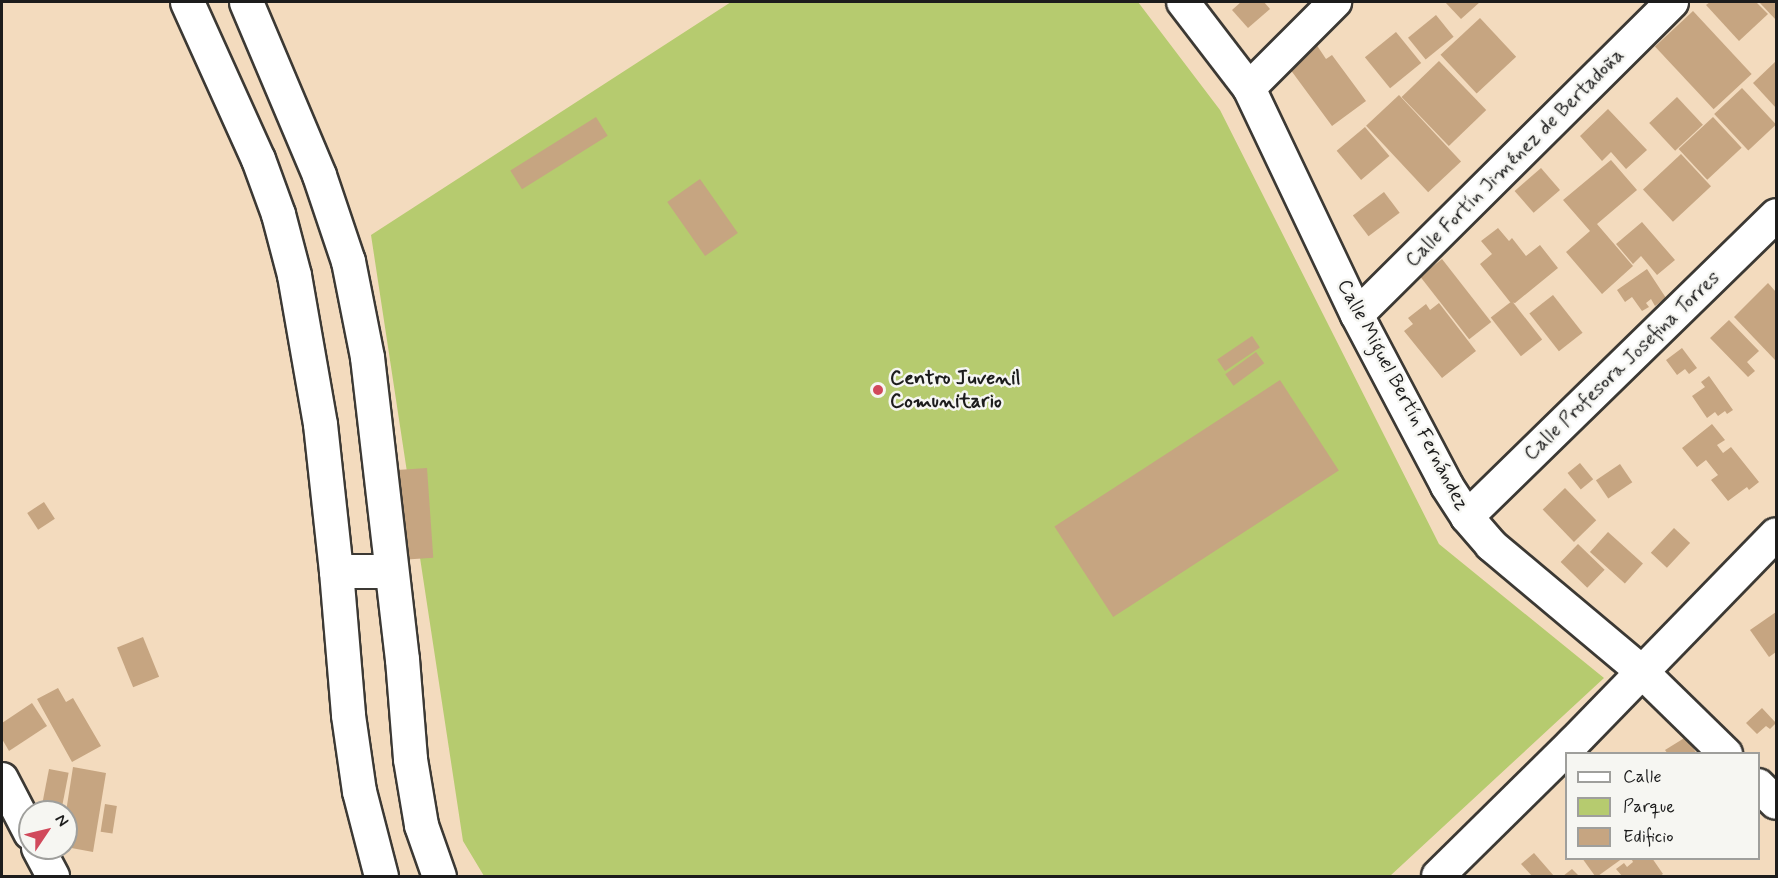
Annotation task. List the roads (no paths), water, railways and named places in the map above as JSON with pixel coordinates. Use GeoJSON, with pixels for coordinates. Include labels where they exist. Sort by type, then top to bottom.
{"type":"FeatureCollection","features":[{"type":"Feature","properties":{"kind":"street"},"geometry":{"type":"LineString","coordinates":[[187,2],[258,159],[281,224],[308,350],[336,571],[348,715],[356,769],[381,876]]}},
{"type":"Feature","properties":{"kind":"street"},"geometry":{"type":"LineString","coordinates":[[246,2],[319,175],[348,261],[367,357],[402,659],[410,759],[421,825],[439,876]]}},
{"type":"Feature","properties":{"kind":"street","name":"Calle Miguel Bertín Fernández"},"geometry":{"type":"LineString","coordinates":[[1183,2],[1249,87],[1357,315],[1447,486],[1467,517],[1491,545],[1641,671],[1725,752]]}},
{"type":"Feature","properties":{"kind":"street"},"geometry":{"type":"LineString","coordinates":[[1249,87],[1335,2]]}},
{"type":"Feature","properties":{"kind":"street","name":"Calle Fortín Jiménez de Bertadoña"},"geometry":{"type":"LineString","coordinates":[[1357,315],[1672,2]]}},
{"type":"Feature","properties":{"kind":"street","name":"Calle Profesora Josefina Torres"},"geometry":{"type":"LineString","coordinates":[[1467,517],[1776,215]]}},
{"type":"Feature","properties":{"kind":"street"},"geometry":{"type":"LineString","coordinates":[[1438,876],[1573,743],[1776,534]]}},
{"type":"Feature","properties":{"kind":"street"},"geometry":{"type":"LineString","coordinates":[[336,571],[391,571]]}},
{"type":"Feature","properties":{"kind":"street"},"geometry":{"type":"LineString","coordinates":[[2,778],[18,809]]}},
{"type":"Feature","properties":{"kind":"street"},"geometry":{"type":"LineString","coordinates":[[1760,787],[1776,803]]}},
{"type":"Feature","properties":{"kind":"street"},"geometry":{"type":"LineString","coordinates":[[44,860],[53,876]]}},
{"type":"Feature","properties":{"kind":"place","name":"Centro Juvenil Comunitario"},"geometry":{"type":"Point","coordinates":[878,390]}}]}
